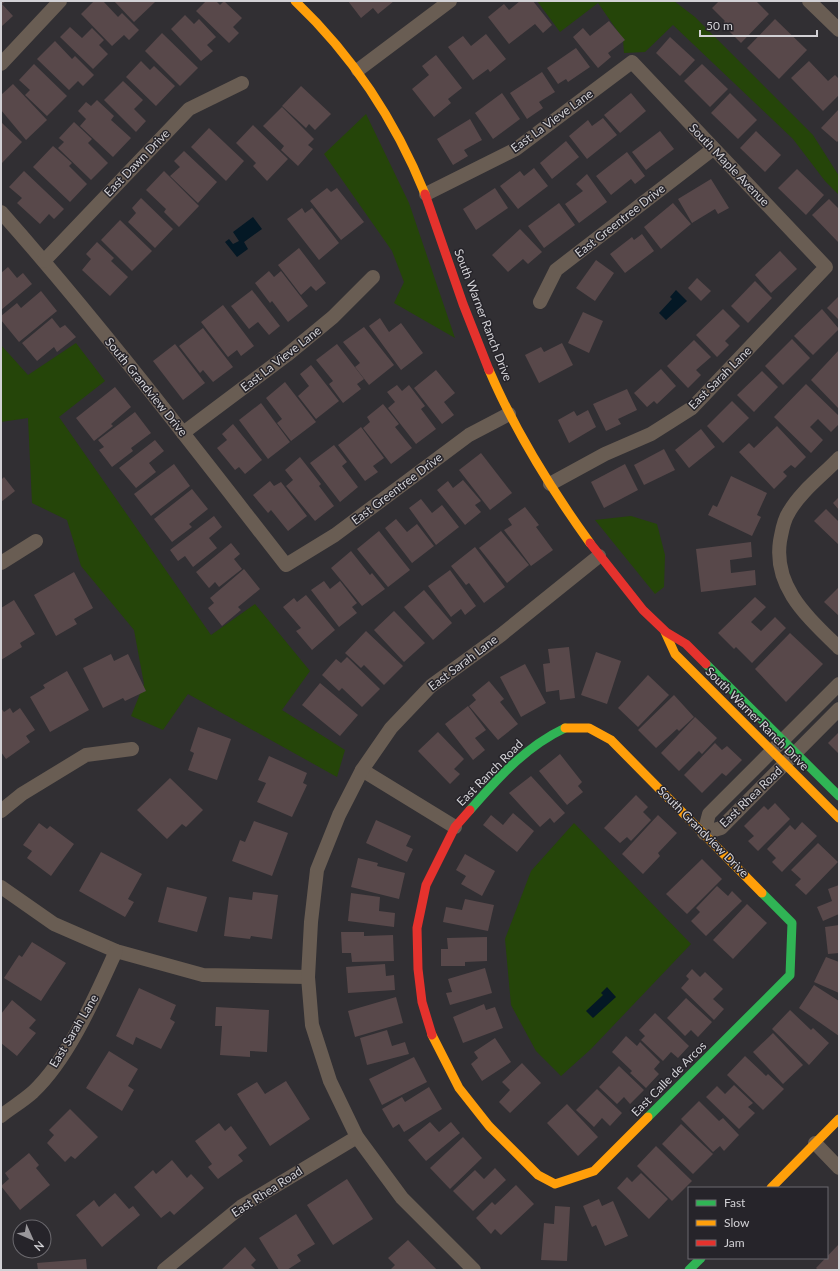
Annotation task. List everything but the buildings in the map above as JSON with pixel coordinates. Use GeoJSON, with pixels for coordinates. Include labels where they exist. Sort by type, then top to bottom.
{"type":"FeatureCollection","features":[{"type":"Feature","properties":{"kind":"street"},"geometry":{"type":"LineString","coordinates":[[1,64],[60,1]]}},
{"type":"Feature","properties":{"kind":"street","name":"South Warner Ranch Drive"},"geometry":{"type":"LineString","coordinates":[[295,1],[325,31],[358,70],[394,125],[426,194],[468,318],[509,414],[550,484],[599,556],[640,606],[664,632],[675,654],[791,759],[839,796]]}},
{"type":"Feature","properties":{"kind":"street"},"geometry":{"type":"LineString","coordinates":[[358,70],[450,1]]}},
{"type":"Feature","properties":{"kind":"street"},"geometry":{"type":"LineString","coordinates":[[809,1],[839,30]]}},
{"type":"Feature","properties":{"kind":"street","name":"South Maple Avenue"},"geometry":{"type":"LineString","coordinates":[[632,62],[826,267]]}},
{"type":"Feature","properties":{"kind":"street","name":"East La Vieve Lane"},"geometry":{"type":"LineString","coordinates":[[426,194],[516,149],[632,62]]}},
{"type":"Feature","properties":{"kind":"street","name":"East Dawn Drive"},"geometry":{"type":"LineString","coordinates":[[44,261],[189,109],[242,83]]}},
{"type":"Feature","properties":{"kind":"street","name":"East Greentree Drive"},"geometry":{"type":"LineString","coordinates":[[540,302],[556,270],[713,149]]}},
{"type":"Feature","properties":{"kind":"street","name":"South Grandview Drive"},"geometry":{"type":"LineString","coordinates":[[1,212],[44,261],[183,433],[286,565]]}},
{"type":"Feature","properties":{"kind":"street","name":"East Sarah Lane"},"geometry":{"type":"LineString","coordinates":[[550,484],[605,454],[651,434],[692,408],[826,267]]}},
{"type":"Feature","properties":{"kind":"street","name":"East La Vieve Lane"},"geometry":{"type":"LineString","coordinates":[[183,433],[287,355],[333,317],[373,277]]}},
{"type":"Feature","properties":{"kind":"street","name":"East Greentree Drive"},"geometry":{"type":"LineString","coordinates":[[286,565],[335,535],[468,435],[509,414]]}},
{"type":"Feature","properties":{"kind":"street"},"geometry":{"type":"LineString","coordinates":[[839,458],[788,512],[782,526],[778,551],[781,573],[788,589],[805,614],[839,648]]}},
{"type":"Feature","properties":{"kind":"street"},"geometry":{"type":"LineString","coordinates":[[1,563],[36,541]]}},
{"type":"Feature","properties":{"kind":"street","name":"East Sarah Lane"},"geometry":{"type":"LineString","coordinates":[[474,1270],[402,1198],[357,1137],[330,1081],[312,1025],[308,977],[311,922],[317,870],[339,815],[362,770],[391,728],[431,686],[501,635],[599,556]]}},
{"type":"Feature","properties":{"kind":"street","name":"South Warner Ranch Drive"},"geometry":{"type":"LineString","coordinates":[[664,632],[686,644],[777,746],[791,759],[839,818]]}},
{"type":"Feature","properties":{"kind":"street","name":"East Rhea Road"},"geometry":{"type":"LineString","coordinates":[[704,833],[709,814],[839,684]]}},
{"type":"Feature","properties":{"kind":"street","name":"East Rhea Road"},"geometry":{"type":"LineString","coordinates":[[704,833],[721,828],[839,710]]}},
{"type":"Feature","properties":{"kind":"street","name":"South Grandview Drive"},"geometry":{"type":"LineString","coordinates":[[565,728],[589,728],[611,740],[792,923],[790,975]]}},
{"type":"Feature","properties":{"kind":"street","name":"East Ranch Road"},"geometry":{"type":"LineString","coordinates":[[555,1184],[538,1175],[489,1126],[459,1088],[434,1042],[422,1002],[418,969],[417,928],[426,884],[456,827],[491,786],[519,758],[544,738],[565,728]]}},
{"type":"Feature","properties":{"kind":"street"},"geometry":{"type":"LineString","coordinates":[[1,811],[22,794],[86,755],[132,748]]}},
{"type":"Feature","properties":{"kind":"street"},"geometry":{"type":"LineString","coordinates":[[362,770],[456,827]]}},
{"type":"Feature","properties":{"kind":"street"},"geometry":{"type":"LineString","coordinates":[[1,887],[54,924],[116,951],[203,975],[308,977]]}},
{"type":"Feature","properties":{"kind":"street","name":"East Sarah Lane"},"geometry":{"type":"LineString","coordinates":[[1,1116],[33,1092],[57,1063],[96,995],[116,951]]}},
{"type":"Feature","properties":{"kind":"street","name":"East Calle de Arcos"},"geometry":{"type":"LineString","coordinates":[[555,1184],[594,1171],[790,975]]}},
{"type":"Feature","properties":{"kind":"street"},"geometry":{"type":"LineString","coordinates":[[772,1187],[839,1119]]}},
{"type":"Feature","properties":{"kind":"street","name":"East Rhea Road"},"geometry":{"type":"LineString","coordinates":[[164,1270],[242,1206],[357,1137]]}},
{"type":"Feature","properties":{"kind":"street"},"geometry":{"type":"LineString","coordinates":[[815,1143],[839,1168]]}},
{"type":"Feature","properties":{"kind":"street"},"geometry":{"type":"LineString","coordinates":[[689,1270],[700,1259]]}},
{"type":"Feature","properties":{"kind":"green space"},"geometry":{"type":"Polygon","coordinates":[[[537,1],[674,1],[695,17],[813,135],[839,176],[839,195],[825,181],[793,139],[673,25],[645,52],[624,53],[623,39],[598,3],[560,32],[537,1]]]}},
{"type":"Feature","properties":{"kind":"green space"},"geometry":{"type":"Polygon","coordinates":[[[366,114],[409,203],[455,338],[394,303],[404,282],[392,251],[324,154],[366,114]]]}},
{"type":"Feature","properties":{"kind":"green space"},"geometry":{"type":"Polygon","coordinates":[[[76,343],[105,381],[59,417],[211,635],[255,604],[310,671],[282,710],[345,750],[337,777],[188,694],[163,730],[131,716],[144,684],[134,630],[81,566],[67,520],[32,503],[28,418],[1,422],[1,345],[28,375],[76,343]]]}},
{"type":"Feature","properties":{"kind":"green space"},"geometry":{"type":"Polygon","coordinates":[[[631,516],[657,524],[665,555],[664,587],[655,594],[595,520],[631,516]]]}},
{"type":"Feature","properties":{"kind":"green space"},"geometry":{"type":"Polygon","coordinates":[[[574,823],[691,944],[591,1049],[561,1076],[536,1051],[511,1005],[505,939],[531,871],[574,823]]]}},
{"type":"Feature","properties":{"kind":"water"},"geometry":{"type":"Polygon","coordinates":[[[253,217],[262,229],[244,242],[248,249],[237,257],[225,242],[229,239],[233,244],[239,241],[233,232],[253,217]]]}},
{"type":"Feature","properties":{"kind":"water"},"geometry":{"type":"Polygon","coordinates":[[[676,290],[687,301],[666,320],[659,313],[672,299],[670,297],[676,290]]]}},
{"type":"Feature","properties":{"kind":"water"},"geometry":{"type":"Polygon","coordinates":[[[607,987],[616,997],[593,1018],[586,1011],[603,995],[601,993],[607,987]]]}},
{"type":"Feature","properties":{"kind":"traffic: fast"},"geometry":{"type":"LineString","coordinates":[[706,664],[839,796]]}},
{"type":"Feature","properties":{"kind":"traffic: fast"},"geometry":{"type":"LineString","coordinates":[[470,810],[513,764],[537,744],[565,728]]}},
{"type":"Feature","properties":{"kind":"traffic: fast"},"geometry":{"type":"LineString","coordinates":[[648,1117],[790,975],[792,923],[762,893]]}},
{"type":"Feature","properties":{"kind":"traffic: fast"},"geometry":{"type":"LineString","coordinates":[[689,1270],[700,1259]]}},
{"type":"Feature","properties":{"kind":"traffic: slow"},"geometry":{"type":"LineString","coordinates":[[295,1],[336,44],[370,90],[400,140],[425,194]]}},
{"type":"Feature","properties":{"kind":"traffic: slow"},"geometry":{"type":"LineString","coordinates":[[489,370],[522,437],[561,502],[590,543]]}},
{"type":"Feature","properties":{"kind":"traffic: slow"},"geometry":{"type":"LineString","coordinates":[[665,632],[675,654],[839,818]]}},
{"type":"Feature","properties":{"kind":"traffic: slow"},"geometry":{"type":"LineString","coordinates":[[565,728],[589,728],[611,740],[762,893]]}},
{"type":"Feature","properties":{"kind":"traffic: slow"},"geometry":{"type":"LineString","coordinates":[[432,1035],[459,1088],[489,1126],[538,1175],[555,1184],[594,1171],[648,1117]]}},
{"type":"Feature","properties":{"kind":"traffic: slow"},"geometry":{"type":"LineString","coordinates":[[772,1187],[839,1119]]}},
{"type":"Feature","properties":{"kind":"traffic: jam"},"geometry":{"type":"LineString","coordinates":[[425,194],[463,304],[489,370]]}},
{"type":"Feature","properties":{"kind":"traffic: jam"},"geometry":{"type":"LineString","coordinates":[[590,543],[643,610],[666,632],[686,644],[706,664]]}},
{"type":"Feature","properties":{"kind":"traffic: jam"},"geometry":{"type":"LineString","coordinates":[[432,1035],[422,1002],[418,969],[417,928],[426,885],[455,827],[470,810]]}}]}
